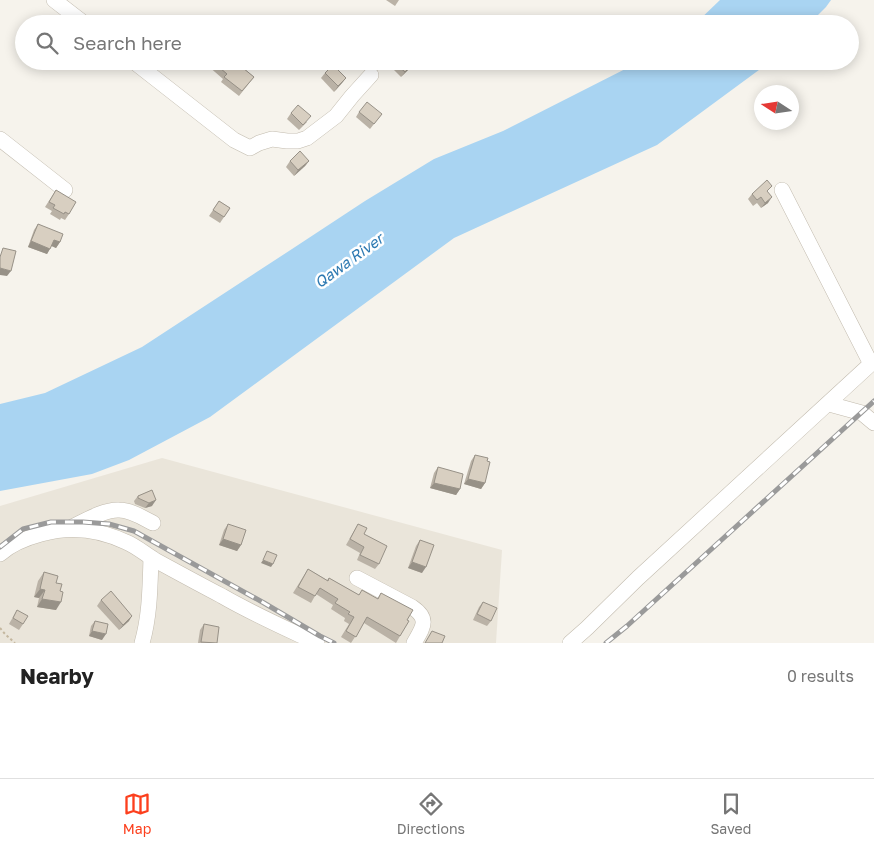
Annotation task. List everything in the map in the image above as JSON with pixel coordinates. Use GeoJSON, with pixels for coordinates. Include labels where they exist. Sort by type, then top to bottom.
{"type":"FeatureCollection","features":[{"type":"Feature","properties":{"kind":"street"},"geometry":{"type":"LineString","coordinates":[[54,0],[73,15]]}},
{"type":"Feature","properties":{"kind":"street"},"geometry":{"type":"LineString","coordinates":[[145,70],[234,140],[250,148],[272,139],[298,141],[307,138],[336,116],[371,75]]}},
{"type":"Feature","properties":{"kind":"street"},"geometry":{"type":"LineString","coordinates":[[0,139],[65,190]]}},
{"type":"Feature","properties":{"kind":"street"},"geometry":{"type":"LineString","coordinates":[[570,643],[872,363],[782,190]]}},
{"type":"Feature","properties":{"kind":"street"},"geometry":{"type":"LineString","coordinates":[[829,404],[862,413],[874,423]]}},
{"type":"Feature","properties":{"kind":"street"},"geometry":{"type":"LineString","coordinates":[[66,530],[104,513],[119,510],[153,523]]}},
{"type":"Feature","properties":{"kind":"street"},"geometry":{"type":"LineString","coordinates":[[0,554],[19,541],[50,532],[82,530],[110,536],[126,542],[151,558],[242,608],[318,643]]}},
{"type":"Feature","properties":{"kind":"street"},"geometry":{"type":"LineString","coordinates":[[142,643],[147,627],[150,603],[151,558]]}},
{"type":"Feature","properties":{"kind":"street"},"geometry":{"type":"LineString","coordinates":[[357,578],[412,606],[423,616],[422,629],[414,643]]}},
{"type":"Feature","properties":{"kind":"path"},"geometry":{"type":"LineString","coordinates":[[0,628],[15,643]]}},
{"type":"Feature","properties":{"kind":"shaded area"},"geometry":{"type":"Polygon","coordinates":[[[162,458],[502,550],[496,643],[0,643],[0,506],[162,458]]]}},
{"type":"Feature","properties":{"kind":"water"},"geometry":{"type":"Polygon","coordinates":[[[720,0],[831,0],[818,15],[704,15],[720,0]]]}},
{"type":"Feature","properties":{"kind":"water","name":"Qawa River"},"geometry":{"type":"Polygon","coordinates":[[[623,70],[759,70],[657,145],[454,238],[210,417],[129,460],[92,474],[0,491],[0,404],[45,393],[142,347],[365,201],[434,159],[503,131],[623,70]]]}},
{"type":"Feature","properties":{"kind":"building"},"geometry":{"type":"Polygon","coordinates":[[[222,70],[245,70],[254,77],[242,91],[224,77],[227,74],[222,70]]]}},
{"type":"Feature","properties":{"kind":"building"},"geometry":{"type":"Polygon","coordinates":[[[328,70],[338,70],[346,78],[338,86],[325,73],[328,70]]]}},
{"type":"Feature","properties":{"kind":"building"},"geometry":{"type":"Polygon","coordinates":[[[367,102],[382,114],[374,124],[359,112],[367,102]]]}},
{"type":"Feature","properties":{"kind":"building"},"geometry":{"type":"Polygon","coordinates":[[[298,105],[311,116],[303,125],[291,113],[298,105]]]}},
{"type":"Feature","properties":{"kind":"building"},"geometry":{"type":"Polygon","coordinates":[[[300,151],[309,161],[298,170],[290,161],[300,151]]]}},
{"type":"Feature","properties":{"kind":"building"},"geometry":{"type":"Polygon","coordinates":[[[767,180],[772,186],[767,191],[772,197],[765,203],[761,197],[757,200],[752,194],[767,180]]]}},
{"type":"Feature","properties":{"kind":"building"},"geometry":{"type":"Polygon","coordinates":[[[56,190],[76,202],[69,214],[65,212],[64,214],[53,208],[55,205],[49,202],[56,190]]]}},
{"type":"Feature","properties":{"kind":"building"},"geometry":{"type":"Polygon","coordinates":[[[219,201],[230,208],[224,217],[213,210],[219,201]]]}},
{"type":"Feature","properties":{"kind":"building"},"geometry":{"type":"Polygon","coordinates":[[[38,224],[63,234],[60,242],[54,240],[50,249],[31,241],[38,224]]]}},
{"type":"Feature","properties":{"kind":"building"},"geometry":{"type":"Polygon","coordinates":[[[3,248],[16,251],[11,271],[0,268],[0,257],[3,248]]]}},
{"type":"Feature","properties":{"kind":"building"},"geometry":{"type":"Polygon","coordinates":[[[475,455],[488,458],[487,461],[490,462],[485,483],[468,479],[475,455]]]}},
{"type":"Feature","properties":{"kind":"building"},"geometry":{"type":"Polygon","coordinates":[[[438,467],[463,474],[460,489],[434,483],[438,467]]]}},
{"type":"Feature","properties":{"kind":"building"},"geometry":{"type":"Polygon","coordinates":[[[152,490],[156,500],[149,503],[138,498],[138,496],[152,490]]]}},
{"type":"Feature","properties":{"kind":"building"},"geometry":{"type":"Polygon","coordinates":[[[228,524],[246,530],[241,545],[223,539],[228,524]]]}},
{"type":"Feature","properties":{"kind":"building"},"geometry":{"type":"Polygon","coordinates":[[[358,524],[367,528],[364,534],[387,546],[379,564],[360,555],[364,547],[350,539],[358,524]]]}},
{"type":"Feature","properties":{"kind":"building"},"geometry":{"type":"Polygon","coordinates":[[[420,540],[434,545],[426,567],[412,562],[420,540]]]}},
{"type":"Feature","properties":{"kind":"building"},"geometry":{"type":"Polygon","coordinates":[[[267,551],[277,555],[273,564],[263,560],[267,551]]]}},
{"type":"Feature","properties":{"kind":"building"},"geometry":{"type":"Polygon","coordinates":[[[308,569],[328,581],[329,578],[359,595],[362,590],[378,599],[381,593],[413,610],[400,636],[367,617],[356,637],[346,631],[354,617],[348,614],[350,612],[335,603],[338,599],[320,588],[315,596],[298,587],[308,569]]]}},
{"type":"Feature","properties":{"kind":"building"},"geometry":{"type":"Polygon","coordinates":[[[44,572],[58,576],[56,583],[62,584],[60,591],[63,592],[61,602],[42,599],[45,590],[40,589],[44,572]]]}},
{"type":"Feature","properties":{"kind":"building"},"geometry":{"type":"Polygon","coordinates":[[[111,591],[132,616],[123,625],[101,600],[111,591]]]}},
{"type":"Feature","properties":{"kind":"building"},"geometry":{"type":"Polygon","coordinates":[[[483,602],[497,608],[491,621],[477,614],[483,602]]]}},
{"type":"Feature","properties":{"kind":"building"},"geometry":{"type":"Polygon","coordinates":[[[17,610],[28,616],[23,624],[13,618],[17,610]]]}},
{"type":"Feature","properties":{"kind":"building"},"geometry":{"type":"Polygon","coordinates":[[[95,621],[108,624],[106,634],[92,631],[95,621]]]}},
{"type":"Feature","properties":{"kind":"building"},"geometry":{"type":"Polygon","coordinates":[[[204,624],[219,627],[217,643],[201,642],[204,624]]]}},
{"type":"Feature","properties":{"kind":"building"},"geometry":{"type":"Polygon","coordinates":[[[432,631],[445,636],[442,643],[425,643],[432,631]]]}},
{"type":"Feature","properties":{"kind":"railway"},"geometry":{"type":"LineString","coordinates":[[606,643],[874,401]]}},
{"type":"Feature","properties":{"kind":"railway"},"geometry":{"type":"LineString","coordinates":[[0,547],[23,529],[51,522],[109,524],[134,531],[334,643]]}}]}
